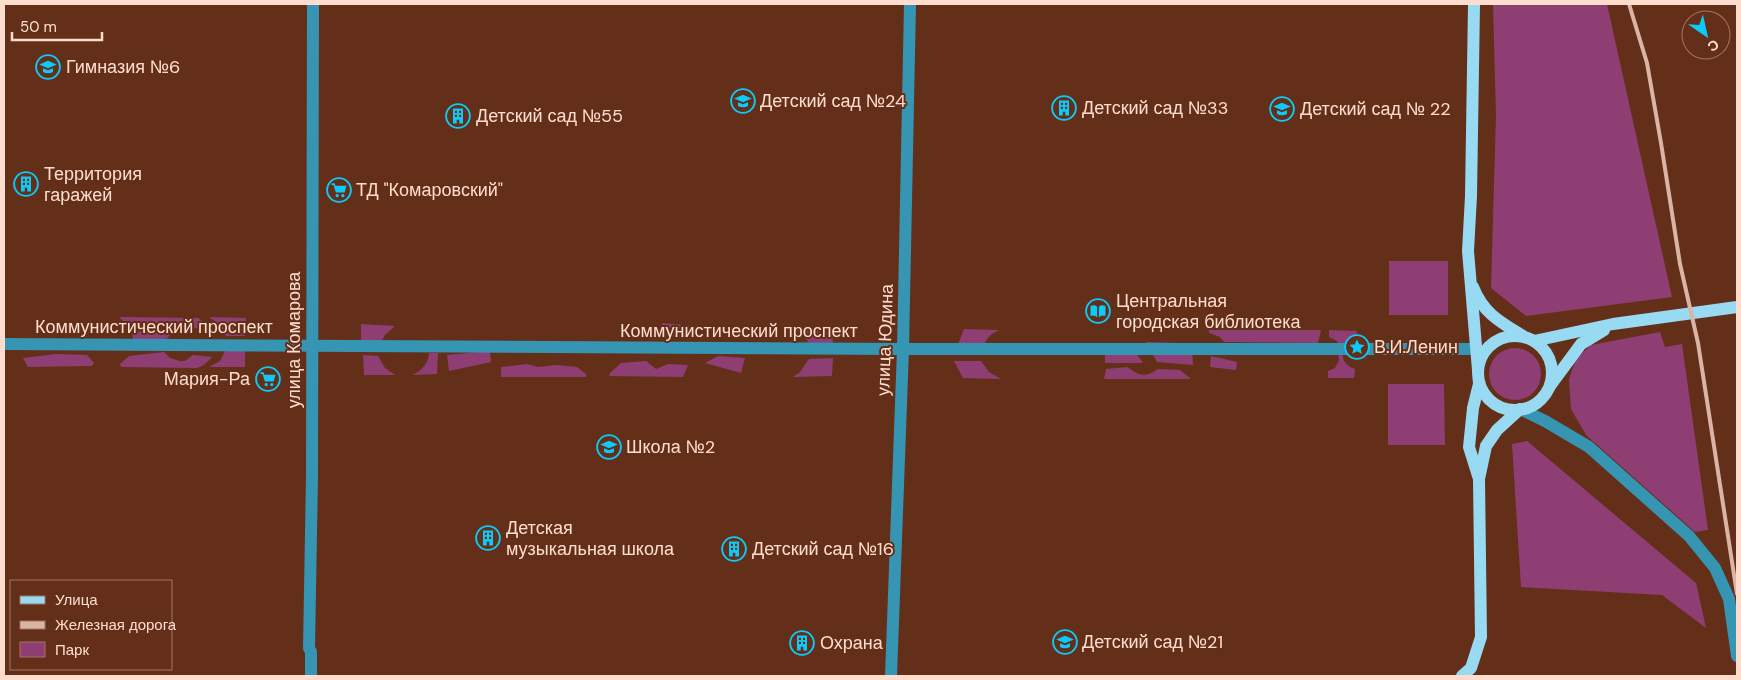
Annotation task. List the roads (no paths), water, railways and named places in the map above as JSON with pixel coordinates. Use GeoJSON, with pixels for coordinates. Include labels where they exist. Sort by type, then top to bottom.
{"type":"FeatureCollection","features":[{"type":"Feature","properties":{"kind":"main road"},"geometry":{"type":"LineString","coordinates":[[1474,4],[1471,196],[1468,251],[1479,384],[1473,408],[1468,447],[1480,479]]}},
{"type":"Feature","properties":{"kind":"main road"},"geometry":{"type":"LineString","coordinates":[[1469,278],[1478,300],[1495,319],[1543,348],[1550,363],[1551,379],[1548,390]]}},
{"type":"Feature","properties":{"kind":"main road"},"geometry":{"type":"LineString","coordinates":[[1478,370],[1480,359],[1486,349],[1494,342],[1510,336],[1530,339],[1613,324],[1737,307]]}},
{"type":"Feature","properties":{"kind":"main road"},"geometry":{"type":"LineString","coordinates":[[1479,384],[1484,394],[1495,404],[1510,410],[1520,409],[1536,403],[1548,390],[1581,344],[1613,324]]}},
{"type":"Feature","properties":{"kind":"main road"},"geometry":{"type":"LineString","coordinates":[[1467,672],[1481,637],[1480,479],[1486,446],[1497,430],[1520,409]]}},
{"type":"Feature","properties":{"kind":"street","name":"улица Комарова"},"geometry":{"type":"LineString","coordinates":[[311,676],[311,652],[309,648],[313,4]]}},
{"type":"Feature","properties":{"kind":"street","name":"улица Юдина"},"geometry":{"type":"LineString","coordinates":[[891,676],[903,349],[910,4]]}},
{"type":"Feature","properties":{"kind":"street","name":"Коммунистический проспект"},"geometry":{"type":"LineString","coordinates":[[4,344],[903,349],[1475,349]]}},
{"type":"Feature","properties":{"kind":"street"},"geometry":{"type":"LineString","coordinates":[[1520,409],[1545,421],[1589,447],[1689,536],[1715,568],[1729,599],[1737,656]]}},
{"type":"Feature","properties":{"kind":"railway"},"geometry":{"type":"LineString","coordinates":[[1629,4],[1647,63],[1680,264],[1698,343],[1737,594]]}},
{"type":"Feature","properties":{"kind":"place","name":"Гимназия №6"},"geometry":{"type":"Point","coordinates":[48,67]}},
{"type":"Feature","properties":{"kind":"place","name":"Детский сад №24"},"geometry":{"type":"Point","coordinates":[743,101]}},
{"type":"Feature","properties":{"kind":"place","name":"Детский сад №33"},"geometry":{"type":"Point","coordinates":[1064,108]}},
{"type":"Feature","properties":{"kind":"place","name":"Детский сад № 22"},"geometry":{"type":"Point","coordinates":[1282,109]}},
{"type":"Feature","properties":{"kind":"place","name":"Детский сад №55"},"geometry":{"type":"Point","coordinates":[458,116]}},
{"type":"Feature","properties":{"kind":"place","name":"Территория гаражей"},"geometry":{"type":"Point","coordinates":[26,184]}},
{"type":"Feature","properties":{"kind":"place","name":"ТД \"Комаровский\""},"geometry":{"type":"Point","coordinates":[339,190]}},
{"type":"Feature","properties":{"kind":"place","name":"Центральная городская библиотека"},"geometry":{"type":"Point","coordinates":[1098,311]}},
{"type":"Feature","properties":{"kind":"place","name":"В.И.Ленин"},"geometry":{"type":"Point","coordinates":[1357,347]}},
{"type":"Feature","properties":{"kind":"place","name":"Мария-Ра"},"geometry":{"type":"Point","coordinates":[268,379]}},
{"type":"Feature","properties":{"kind":"place","name":"Школа №2"},"geometry":{"type":"Point","coordinates":[609,447]}},
{"type":"Feature","properties":{"kind":"place","name":"Детская музыкальная школа"},"geometry":{"type":"Point","coordinates":[488,538]}},
{"type":"Feature","properties":{"kind":"place","name":"Детский сад №16"},"geometry":{"type":"Point","coordinates":[734,549]}},
{"type":"Feature","properties":{"kind":"place","name":"Детский сад №21"},"geometry":{"type":"Point","coordinates":[1065,642]}},
{"type":"Feature","properties":{"kind":"place","name":"Охрана"},"geometry":{"type":"Point","coordinates":[802,643]}}]}
